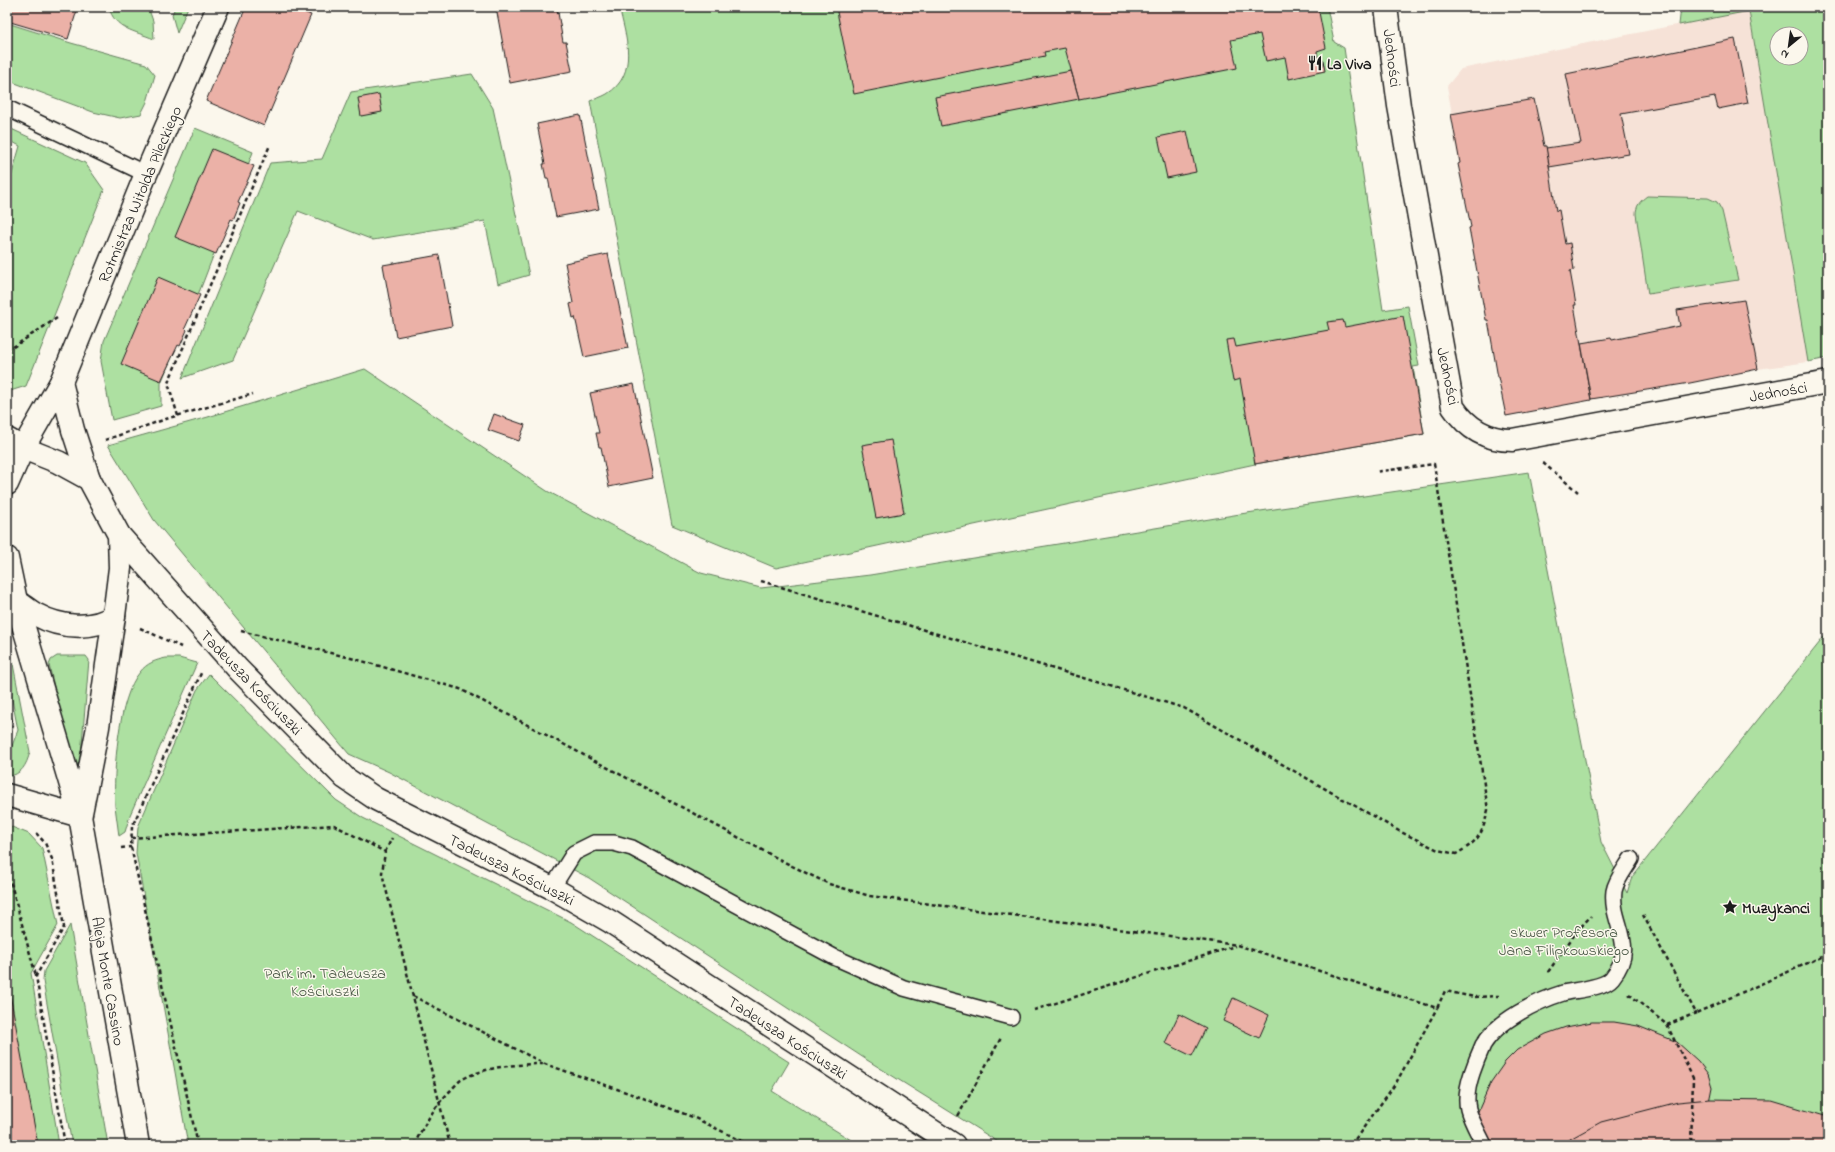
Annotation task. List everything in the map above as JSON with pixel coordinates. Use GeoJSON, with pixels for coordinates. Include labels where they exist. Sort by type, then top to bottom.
{"type":"FeatureCollection","features":[{"type":"Feature","properties":{"kind":"street","name":"Rotmistrza Witolda Pileckiego"},"geometry":{"type":"LineString","coordinates":[[7,484],[15,444],[61,382],[146,174],[218,7]]}},
{"type":"Feature","properties":{"kind":"street","name":"Jedności"},"geometry":{"type":"LineString","coordinates":[[1386,7],[1399,106],[1453,407],[1466,424],[1475,431],[1489,437],[1512,440],[1828,382]]}},
{"type":"Feature","properties":{"kind":"street"},"geometry":{"type":"LineString","coordinates":[[61,382],[73,430],[89,479],[119,535]]}},
{"type":"Feature","properties":{"kind":"street"},"geometry":{"type":"LineString","coordinates":[[15,444],[58,462],[89,479]]}},
{"type":"Feature","properties":{"kind":"street","name":"Aleja Monte Cassino"},"geometry":{"type":"LineString","coordinates":[[80,816],[98,727],[114,616],[120,568],[119,535]]}},
{"type":"Feature","properties":{"kind":"street","name":"Tadeusza Kościuszki"},"geometry":{"type":"LineString","coordinates":[[119,535],[220,650],[345,778],[376,800],[552,888],[611,922],[669,958],[769,1026],[950,1142]]}},
{"type":"Feature","properties":{"kind":"street","name":"Aleja Monte Cassino"},"geometry":{"type":"LineString","coordinates":[[7,558],[16,600],[80,816],[138,1145]]}},
{"type":"Feature","properties":{"kind":"street"},"geometry":{"type":"LineString","coordinates":[[16,600],[37,615],[64,624],[96,624],[106,621],[114,616]]}},
{"type":"Feature","properties":{"kind":"street"},"geometry":{"type":"LineString","coordinates":[[7,795],[80,816]]}},
{"type":"Feature","properties":{"kind":"lane"},"geometry":{"type":"LineString","coordinates":[[7,108],[146,174]]}},
{"type":"Feature","properties":{"kind":"lane"},"geometry":{"type":"LineString","coordinates":[[552,888],[574,853],[594,843],[614,842],[632,848],[841,960],[904,988],[1011,1017]]}},
{"type":"Feature","properties":{"kind":"lane"},"geometry":{"type":"LineString","coordinates":[[1484,1145],[1468,1109],[1467,1088],[1484,1045],[1498,1028],[1518,1014],[1541,1001],[1596,986],[1611,980],[1623,955],[1624,939],[1615,901],[1616,885],[1631,859]]}},
{"type":"Feature","properties":{"kind":"path"},"geometry":{"type":"LineString","coordinates":[[178,416],[168,383],[270,145]]}},
{"type":"Feature","properties":{"kind":"path"},"geometry":{"type":"LineString","coordinates":[[7,351],[59,317]]}},
{"type":"Feature","properties":{"kind":"path"},"geometry":{"type":"LineString","coordinates":[[99,442],[252,394]]}},
{"type":"Feature","properties":{"kind":"path"},"geometry":{"type":"LineString","coordinates":[[1540,460],[1578,492]]}},
{"type":"Feature","properties":{"kind":"path"},"geometry":{"type":"LineString","coordinates":[[761,581],[1184,708],[1399,831],[1438,850],[1456,854],[1472,845],[1484,830],[1488,810],[1434,464],[1375,472]]}},
{"type":"Feature","properties":{"kind":"path"},"geometry":{"type":"LineString","coordinates":[[114,616],[182,648]]}},
{"type":"Feature","properties":{"kind":"path"},"geometry":{"type":"LineString","coordinates":[[198,1145],[131,847],[131,838],[132,827],[204,667],[240,630],[355,659],[460,689],[829,884],[870,896],[1237,945],[1437,1008]]}},
{"type":"Feature","properties":{"kind":"path"},"geometry":{"type":"LineString","coordinates":[[7,704],[13,726],[7,741]]}},
{"type":"Feature","properties":{"kind":"path"},"geometry":{"type":"LineString","coordinates":[[131,838],[334,825],[385,852],[382,873],[450,1145]]}},
{"type":"Feature","properties":{"kind":"path"},"geometry":{"type":"LineString","coordinates":[[32,829],[45,843],[52,859],[64,927],[36,976]]}},
{"type":"Feature","properties":{"kind":"path"},"geometry":{"type":"LineString","coordinates":[[121,848],[131,847]]}},
{"type":"Feature","properties":{"kind":"path"},"geometry":{"type":"LineString","coordinates":[[52,859],[58,859]]}},
{"type":"Feature","properties":{"kind":"path"},"geometry":{"type":"LineString","coordinates":[[7,869],[36,976],[65,1145]]}},
{"type":"Feature","properties":{"kind":"path"},"geometry":{"type":"LineString","coordinates":[[1543,976],[1549,971],[1577,931],[1597,910],[1615,901]]}},
{"type":"Feature","properties":{"kind":"path"},"geometry":{"type":"LineString","coordinates":[[1639,908],[1696,1012]]}},
{"type":"Feature","properties":{"kind":"path"},"geometry":{"type":"LineString","coordinates":[[950,1142],[1011,1017],[1237,945]]}},
{"type":"Feature","properties":{"kind":"path"},"geometry":{"type":"LineString","coordinates":[[1667,1025],[1828,954]]}},
{"type":"Feature","properties":{"kind":"path"},"geometry":{"type":"LineString","coordinates":[[1611,980],[1667,1025],[1693,1078],[1691,1145]]}},
{"type":"Feature","properties":{"kind":"path"},"geometry":{"type":"LineString","coordinates":[[1351,1145],[1396,1083],[1437,1008],[1445,990],[1474,997],[1505,995]]}},
{"type":"Feature","properties":{"kind":"path"},"geometry":{"type":"LineString","coordinates":[[413,996],[545,1064],[643,1098],[689,1116],[750,1145]]}},
{"type":"Feature","properties":{"kind":"path"},"geometry":{"type":"LineString","coordinates":[[414,1145],[427,1120],[439,1102],[460,1081],[483,1070],[520,1064],[545,1064]]}},
{"type":"Feature","properties":{"kind":"shaded area"},"geometry":{"type":"Polygon","coordinates":[[[1749,10],[1808,362],[1758,369],[1506,416],[1469,228],[1471,227],[1453,131],[1455,131],[1447,86],[1461,69],[1749,10]]]}},
{"type":"Feature","properties":{"kind":"green space"},"geometry":{"type":"Polygon","coordinates":[[[109,7],[148,7],[153,21],[154,39],[120,25],[115,20],[109,7]]]}},
{"type":"Feature","properties":{"kind":"green space"},"geometry":{"type":"Polygon","coordinates":[[[175,7],[188,7],[177,33],[172,15],[175,7]]]}},
{"type":"Feature","properties":{"kind":"green space"},"geometry":{"type":"Polygon","coordinates":[[[619,7],[1327,7],[1334,42],[1344,48],[1383,310],[1408,306],[1419,366],[1413,367],[1424,434],[1255,464],[776,568],[672,525],[590,101],[607,94],[617,86],[627,65],[627,42],[619,7]]]}},
{"type":"Feature","properties":{"kind":"green space"},"geometry":{"type":"Polygon","coordinates":[[[1681,7],[1828,7],[1828,358],[1808,362],[1749,11],[1679,25],[1681,7]]]}},
{"type":"Feature","properties":{"kind":"green space"},"geometry":{"type":"Polygon","coordinates":[[[7,23],[146,64],[155,75],[147,102],[141,114],[120,118],[93,112],[7,80],[7,23]]]}},
{"type":"Feature","properties":{"kind":"green space"},"geometry":{"type":"Polygon","coordinates":[[[472,74],[493,108],[529,275],[498,284],[485,221],[373,240],[298,211],[233,360],[182,378],[270,163],[322,159],[351,92],[472,74]]]}},
{"type":"Feature","properties":{"kind":"green space"},"geometry":{"type":"Polygon","coordinates":[[[7,127],[85,163],[104,190],[26,386],[7,392],[7,191],[20,146],[7,139],[7,127]]]}},
{"type":"Feature","properties":{"kind":"green space"},"geometry":{"type":"Polygon","coordinates":[[[195,128],[253,152],[202,285],[161,383],[161,406],[112,420],[101,361],[104,341],[195,128]]]}},
{"type":"Feature","properties":{"kind":"green space"},"geometry":{"type":"Polygon","coordinates":[[[1647,196],[1708,198],[1717,202],[1722,211],[1738,280],[1648,294],[1636,214],[1639,204],[1647,196]]]}},
{"type":"Feature","properties":{"kind":"green space","name":"skwer Profesora Jana Filipkowskiego"},"geometry":{"type":"Polygon","coordinates":[[[365,369],[547,491],[701,573],[761,588],[870,575],[1240,514],[1529,472],[1601,842],[1627,893],[1632,877],[1828,632],[1828,1145],[1003,1145],[867,1060],[589,878],[389,772],[349,754],[154,520],[108,445],[208,417],[365,369]]]}},
{"type":"Feature","properties":{"kind":"green space"},"geometry":{"type":"Polygon","coordinates":[[[7,633],[30,752],[23,769],[12,776],[7,777],[7,759],[18,730],[7,674],[7,633]]]}},
{"type":"Feature","properties":{"kind":"green space"},"geometry":{"type":"Polygon","coordinates":[[[57,656],[86,656],[89,660],[80,767],[78,770],[73,768],[49,665],[51,660],[57,656]]]}},
{"type":"Feature","properties":{"kind":"green space"},"geometry":{"type":"Polygon","coordinates":[[[166,658],[179,658],[197,663],[130,815],[125,832],[119,836],[115,806],[115,775],[118,736],[122,717],[133,684],[140,672],[152,662],[166,658]]]}},
{"type":"Feature","properties":{"kind":"green space","name":"Park im. Tadeusza Kościuszki"},"geometry":{"type":"Polygon","coordinates":[[[209,674],[336,800],[363,818],[571,922],[789,1062],[772,1091],[859,1145],[188,1145],[136,853],[138,827],[197,690],[209,674]]]}},
{"type":"Feature","properties":{"kind":"green space"},"geometry":{"type":"Polygon","coordinates":[[[7,825],[29,834],[42,848],[58,925],[31,973],[59,1145],[7,1145],[7,825]]]}},
{"type":"Feature","properties":{"kind":"green space"},"geometry":{"type":"Polygon","coordinates":[[[70,925],[108,1145],[72,1145],[43,981],[44,971],[70,925]]]}},
{"type":"Feature","properties":{"kind":"building"},"geometry":{"type":"Polygon","coordinates":[[[7,7],[78,7],[68,39],[7,21],[7,7]]]}},
{"type":"Feature","properties":{"kind":"building"},"geometry":{"type":"Polygon","coordinates":[[[246,7],[291,7],[311,15],[264,126],[206,101],[246,7]]]}},
{"type":"Feature","properties":{"kind":"building"},"geometry":{"type":"Polygon","coordinates":[[[496,7],[557,7],[563,42],[566,42],[572,71],[510,83],[496,7]]]}},
{"type":"Feature","properties":{"kind":"building"},"geometry":{"type":"Polygon","coordinates":[[[836,7],[1318,7],[1326,48],[1317,51],[1318,61],[1323,60],[1325,71],[1289,79],[1285,57],[1266,61],[1260,34],[1231,40],[1237,68],[1079,99],[1065,48],[1044,52],[1045,56],[854,94],[836,7]]]}},
{"type":"Feature","properties":{"kind":"building"},"geometry":{"type":"Polygon","coordinates":[[[1735,39],[1748,103],[1718,109],[1715,97],[1621,114],[1629,154],[1549,167],[1546,148],[1581,143],[1566,74],[1735,39]]]}},
{"type":"Feature","properties":{"kind":"building"},"geometry":{"type":"Polygon","coordinates":[[[1071,71],[1079,99],[941,126],[935,97],[1071,71]]]}},
{"type":"Feature","properties":{"kind":"building"},"geometry":{"type":"Polygon","coordinates":[[[379,94],[382,112],[361,116],[358,98],[379,94]]]}},
{"type":"Feature","properties":{"kind":"building"},"geometry":{"type":"Polygon","coordinates":[[[1534,99],[1544,146],[1546,146],[1556,211],[1559,210],[1565,244],[1570,243],[1574,270],[1570,271],[1576,305],[1574,305],[1591,400],[1506,416],[1469,228],[1471,227],[1458,164],[1460,163],[1451,114],[1534,99]]]}},
{"type":"Feature","properties":{"kind":"building"},"geometry":{"type":"Polygon","coordinates":[[[580,115],[599,209],[556,217],[548,178],[546,178],[543,164],[545,164],[537,124],[580,115]]]}},
{"type":"Feature","properties":{"kind":"building"},"geometry":{"type":"Polygon","coordinates":[[[1187,131],[1196,172],[1167,178],[1158,137],[1187,131]]]}},
{"type":"Feature","properties":{"kind":"building"},"geometry":{"type":"Polygon","coordinates":[[[212,149],[254,166],[238,202],[240,203],[233,220],[231,219],[216,254],[175,237],[212,149]]]}},
{"type":"Feature","properties":{"kind":"building"},"geometry":{"type":"Polygon","coordinates":[[[608,254],[628,348],[584,357],[575,317],[573,318],[570,304],[573,303],[565,263],[608,254]]]}},
{"type":"Feature","properties":{"kind":"building"},"geometry":{"type":"Polygon","coordinates":[[[439,255],[452,326],[396,337],[383,265],[439,255]]]}},
{"type":"Feature","properties":{"kind":"building"},"geometry":{"type":"Polygon","coordinates":[[[158,277],[200,295],[185,328],[187,330],[180,346],[178,345],[161,381],[121,364],[158,277]]]}},
{"type":"Feature","properties":{"kind":"building"},"geometry":{"type":"Polygon","coordinates":[[[1744,300],[1758,369],[1690,383],[1591,399],[1581,343],[1611,338],[1612,340],[1680,326],[1677,310],[1744,300]]]}},
{"type":"Feature","properties":{"kind":"building"},"geometry":{"type":"Polygon","coordinates":[[[1403,316],[1424,434],[1255,464],[1240,379],[1233,381],[1226,340],[1234,339],[1236,347],[1329,330],[1327,322],[1343,320],[1345,327],[1403,316]]]}},
{"type":"Feature","properties":{"kind":"building"},"geometry":{"type":"Polygon","coordinates":[[[634,384],[653,478],[609,487],[601,447],[599,447],[596,433],[599,433],[590,393],[634,384]]]}},
{"type":"Feature","properties":{"kind":"building"},"geometry":{"type":"Polygon","coordinates":[[[494,414],[525,425],[519,441],[488,430],[494,414]]]}},
{"type":"Feature","properties":{"kind":"building"},"geometry":{"type":"Polygon","coordinates":[[[891,440],[904,513],[876,518],[862,445],[891,440]]]}},
{"type":"Feature","properties":{"kind":"building"},"geometry":{"type":"Polygon","coordinates":[[[7,978],[38,1145],[7,1145],[7,978]]]}},
{"type":"Feature","properties":{"kind":"building"},"geometry":{"type":"Polygon","coordinates":[[[1233,998],[1269,1015],[1259,1038],[1223,1021],[1233,998]]]}},
{"type":"Feature","properties":{"kind":"building"},"geometry":{"type":"Polygon","coordinates":[[[1179,1014],[1206,1028],[1192,1056],[1165,1043],[1179,1014]]]}},
{"type":"Feature","properties":{"kind":"building"},"geometry":{"type":"Polygon","coordinates":[[[1592,1022],[1614,1022],[1638,1026],[1677,1042],[1698,1061],[1708,1074],[1712,1087],[1708,1107],[1677,1145],[1471,1145],[1476,1116],[1491,1082],[1505,1062],[1517,1050],[1546,1034],[1566,1027],[1592,1022]]]}},
{"type":"Feature","properties":{"kind":"building"},"geometry":{"type":"Polygon","coordinates":[[[1710,1099],[1771,1100],[1828,1117],[1828,1145],[1559,1145],[1601,1122],[1678,1102],[1710,1099]]]}},
{"type":"Feature","properties":{"kind":"place","name":"La Viva"},"geometry":{"type":"Point","coordinates":[1315,63]}},
{"type":"Feature","properties":{"kind":"place","name":"Muzykanci"},"geometry":{"type":"Point","coordinates":[1730,907]}}]}
